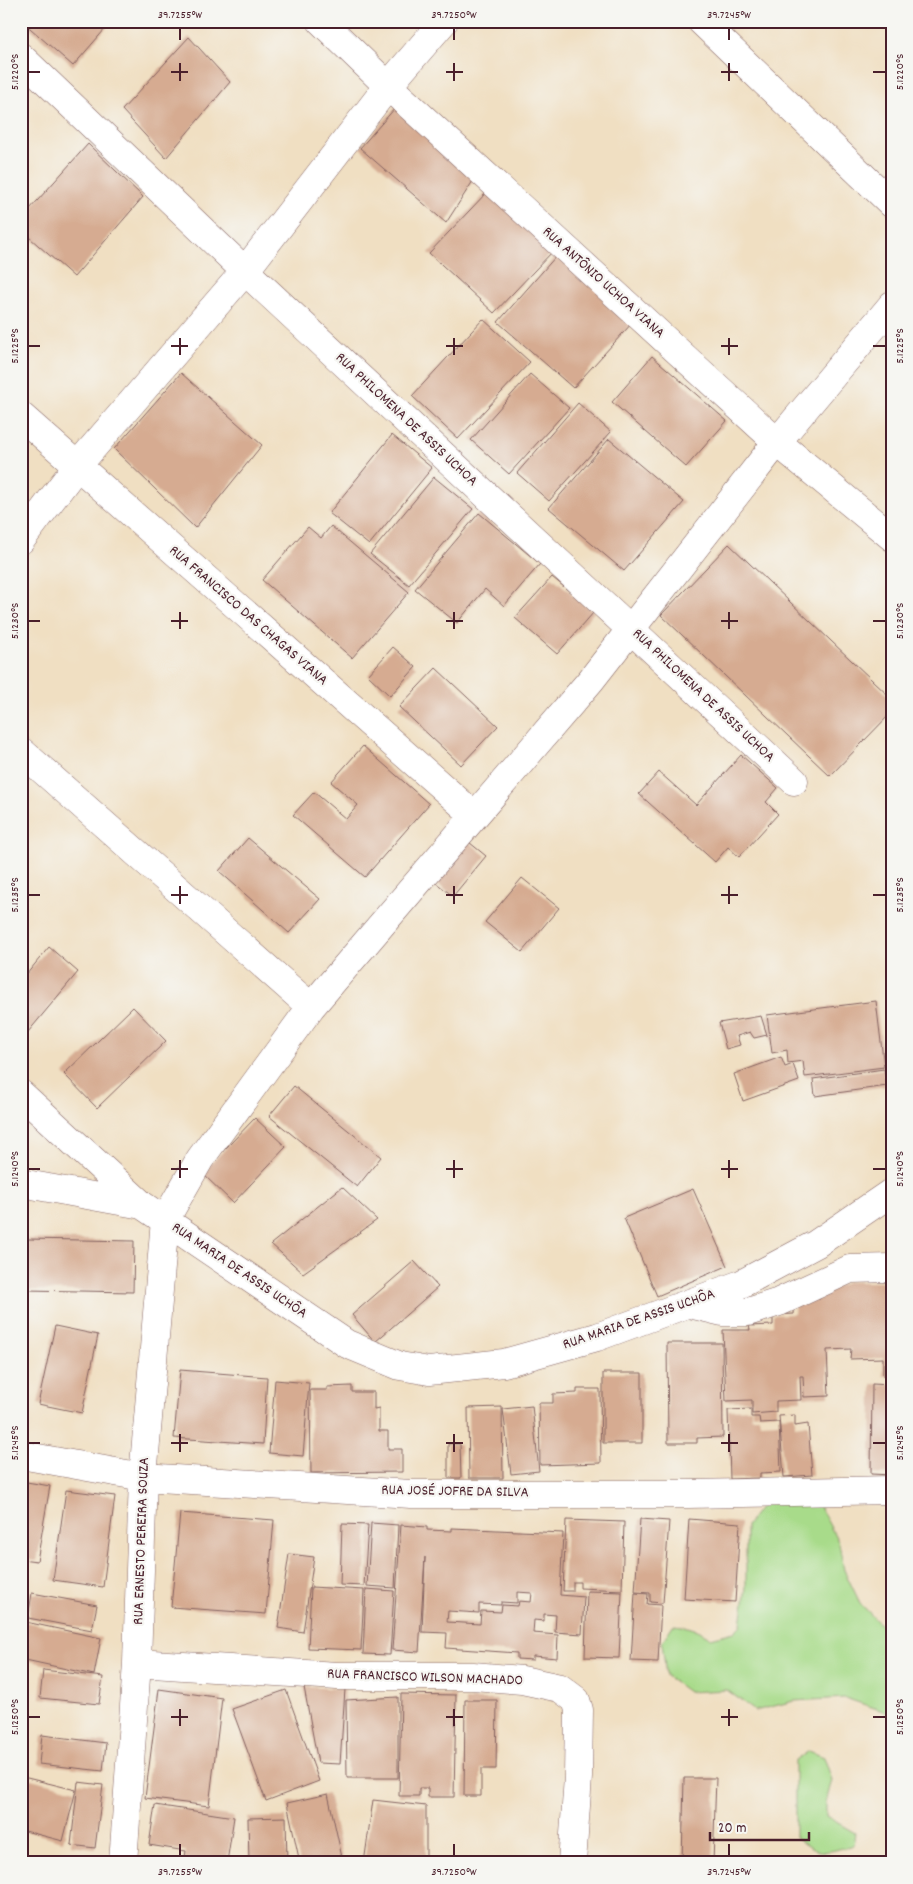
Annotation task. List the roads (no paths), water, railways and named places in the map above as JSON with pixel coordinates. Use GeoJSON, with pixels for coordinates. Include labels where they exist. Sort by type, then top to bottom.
{"type":"FeatureCollection","features":[{"type":"Feature","properties":{"kind":"street","name":"RUA ANTÔNIO UCHOA VIANA"},"geometry":{"type":"LineString","coordinates":[[321,21],[388,86],[777,442],[892,537]]}},
{"type":"Feature","properties":{"kind":"street"},"geometry":{"type":"LineString","coordinates":[[21,540],[77,466],[245,271],[388,86],[444,21]]}},
{"type":"Feature","properties":{"kind":"street"},"geometry":{"type":"LineString","coordinates":[[701,21],[892,204]]}},
{"type":"Feature","properties":{"kind":"street","name":"RUA PHILOMENA DE ASSIS UCHOA"},"geometry":{"type":"LineString","coordinates":[[21,57],[245,271],[794,781]]}},
{"type":"Feature","properties":{"kind":"street"},"geometry":{"type":"LineString","coordinates":[[165,1220],[211,1144],[311,1007],[584,687],[777,442],[892,305]]}},
{"type":"Feature","properties":{"kind":"street","name":"RUA FRANCISCO DAS CHAGAS VIANA"},"geometry":{"type":"LineString","coordinates":[[21,416],[474,815]]}},
{"type":"Feature","properties":{"kind":"street"},"geometry":{"type":"LineString","coordinates":[[21,751],[311,1007]]}},
{"type":"Feature","properties":{"kind":"street"},"geometry":{"type":"LineString","coordinates":[[21,1094],[142,1205]]}},
{"type":"Feature","properties":{"kind":"street"},"geometry":{"type":"LineString","coordinates":[[21,1183],[142,1205]]}},
{"type":"Feature","properties":{"kind":"street","name":"RUA MARIA DE ASSIS UCHÔA"},"geometry":{"type":"LineString","coordinates":[[142,1205],[347,1344],[400,1366],[429,1371],[463,1369],[504,1362],[597,1337],[742,1284],[848,1224],[892,1192]]}},
{"type":"Feature","properties":{"kind":"street","name":"RUA ERNESTO PEREIRA SOUZA"},"geometry":{"type":"LineString","coordinates":[[123,1863],[137,1663],[143,1477],[165,1220]]}},
{"type":"Feature","properties":{"kind":"street"},"geometry":{"type":"LineString","coordinates":[[689,1304],[722,1312],[748,1312],[779,1302],[850,1269],[892,1268]]}},
{"type":"Feature","properties":{"kind":"street","name":"RUA JOSÉ JOFRE DA SILVA"},"geometry":{"type":"LineString","coordinates":[[21,1455],[143,1477],[411,1494],[688,1494],[892,1490]]}},
{"type":"Feature","properties":{"kind":"street","name":"RUA FRANCISCO WILSON MACHADO"},"geometry":{"type":"LineString","coordinates":[[137,1663],[337,1676],[473,1676],[536,1682],[560,1688],[576,1700],[579,1710],[578,1777],[572,1863]]}}]}
